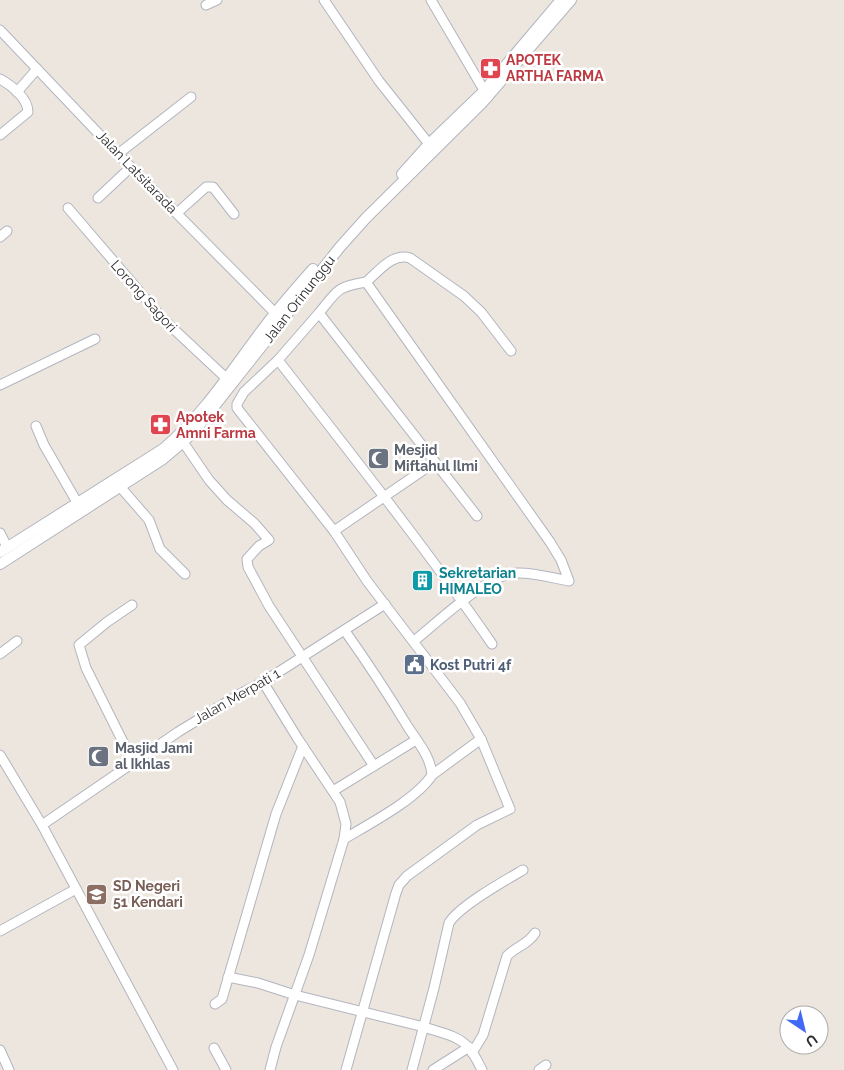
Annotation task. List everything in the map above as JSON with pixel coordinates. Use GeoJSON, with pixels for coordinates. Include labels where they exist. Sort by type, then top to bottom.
{"type":"FeatureCollection","features":[{"type":"Feature","properties":{"kind":"street"},"geometry":{"type":"LineString","coordinates":[[206,5],[217,0]]}},
{"type":"Feature","properties":{"kind":"street"},"geometry":{"type":"LineString","coordinates":[[324,0],[379,81],[429,144]]}},
{"type":"Feature","properties":{"kind":"street"},"geometry":{"type":"LineString","coordinates":[[431,0],[486,94]]}},
{"type":"Feature","properties":{"kind":"street","name":"Jalan Orinunggu"},"geometry":{"type":"LineString","coordinates":[[374,208],[429,144],[486,94],[561,0]]}},
{"type":"Feature","properties":{"kind":"street","name":"Jalan Orinunggu"},"geometry":{"type":"LineString","coordinates":[[0,564],[117,484],[179,435],[220,393],[226,378],[365,216],[486,94],[572,0]]}},
{"type":"Feature","properties":{"kind":"street","name":"Jalan Latsitarada"},"geometry":{"type":"LineString","coordinates":[[0,30],[118,154],[278,316]]}},
{"type":"Feature","properties":{"kind":"street"},"geometry":{"type":"LineString","coordinates":[[17,92],[37,69]]}},
{"type":"Feature","properties":{"kind":"street"},"geometry":{"type":"LineString","coordinates":[[0,79],[17,92],[27,105],[28,112],[0,135]]}},
{"type":"Feature","properties":{"kind":"street"},"geometry":{"type":"LineString","coordinates":[[118,154],[191,97]]}},
{"type":"Feature","properties":{"kind":"street"},"geometry":{"type":"LineString","coordinates":[[98,198],[131,167]]}},
{"type":"Feature","properties":{"kind":"street"},"geometry":{"type":"LineString","coordinates":[[177,213],[206,188],[213,187],[234,214]]}},
{"type":"Feature","properties":{"kind":"street","name":"Lorong Sagori"},"geometry":{"type":"LineString","coordinates":[[68,208],[162,319],[226,378]]}},
{"type":"Feature","properties":{"kind":"street"},"geometry":{"type":"LineString","coordinates":[[236,404],[244,392],[278,360],[336,291],[344,286],[366,282],[395,258],[404,256],[410,258],[464,296],[481,312],[511,351]]}},
{"type":"Feature","properties":{"kind":"street"},"geometry":{"type":"LineString","coordinates":[[366,282],[550,542],[561,560],[569,581],[525,573],[505,574],[463,602],[414,641]]}},
{"type":"Feature","properties":{"kind":"street"},"geometry":{"type":"LineString","coordinates":[[319,313],[477,516]]}},
{"type":"Feature","properties":{"kind":"street","name":"Jalan Orinunggu"},"geometry":{"type":"LineString","coordinates":[[4,549],[78,504],[163,459],[183,442],[278,316]]}},
{"type":"Feature","properties":{"kind":"street"},"geometry":{"type":"LineString","coordinates":[[0,385],[95,339]]}},
{"type":"Feature","properties":{"kind":"street"},"geometry":{"type":"LineString","coordinates":[[278,360],[384,497],[492,644]]}},
{"type":"Feature","properties":{"kind":"street"},"geometry":{"type":"LineString","coordinates":[[220,393],[236,404],[239,412],[334,531],[367,580],[460,703],[481,739],[510,809],[477,825],[407,876],[399,885],[346,1070]]}},
{"type":"Feature","properties":{"kind":"street"},"geometry":{"type":"LineString","coordinates":[[36,426],[44,445],[78,504]]}},
{"type":"Feature","properties":{"kind":"street"},"geometry":{"type":"LineString","coordinates":[[183,442],[209,480],[227,500],[254,522],[269,540],[250,554],[247,558],[248,567],[272,611],[374,766]]}},
{"type":"Feature","properties":{"kind":"street"},"geometry":{"type":"LineString","coordinates":[[334,531],[435,462]]}},
{"type":"Feature","properties":{"kind":"street"},"geometry":{"type":"LineString","coordinates":[[117,484],[149,520],[160,549],[185,574]]}},
{"type":"Feature","properties":{"kind":"street"},"geometry":{"type":"LineString","coordinates":[[0,533],[4,549]]}},
{"type":"Feature","properties":{"kind":"street","name":"Jalan Merpati 1"},"geometry":{"type":"LineString","coordinates":[[42,825],[211,711],[263,682],[385,604]]}},
{"type":"Feature","properties":{"kind":"street"},"geometry":{"type":"LineString","coordinates":[[132,605],[79,645],[86,668],[133,762]]}},
{"type":"Feature","properties":{"kind":"street"},"geometry":{"type":"LineString","coordinates":[[345,631],[384,687],[426,756],[432,768],[432,774]]}},
{"type":"Feature","properties":{"kind":"street"},"geometry":{"type":"LineString","coordinates":[[0,654],[17,641]]}},
{"type":"Feature","properties":{"kind":"street"},"geometry":{"type":"LineString","coordinates":[[263,682],[340,802],[346,824],[344,839],[295,996],[284,1021],[270,1070]]}},
{"type":"Feature","properties":{"kind":"street"},"geometry":{"type":"LineString","coordinates":[[344,839],[401,803],[425,784],[432,774],[481,739]]}},
{"type":"Feature","properties":{"kind":"street"},"geometry":{"type":"LineString","coordinates":[[333,791],[416,740]]}},
{"type":"Feature","properties":{"kind":"street"},"geometry":{"type":"LineString","coordinates":[[215,1004],[222,998],[276,814],[303,746]]}},
{"type":"Feature","properties":{"kind":"street"},"geometry":{"type":"LineString","coordinates":[[0,755],[42,825],[173,1070]]}},
{"type":"Feature","properties":{"kind":"street"},"geometry":{"type":"LineString","coordinates":[[412,1070],[447,931],[452,918],[523,870]]}},
{"type":"Feature","properties":{"kind":"street"},"geometry":{"type":"LineString","coordinates":[[1,927],[76,889]]}},
{"type":"Feature","properties":{"kind":"street"},"geometry":{"type":"LineString","coordinates":[[434,1070],[470,1050],[483,1035],[507,956],[533,937],[535,933]]}},
{"type":"Feature","properties":{"kind":"street"},"geometry":{"type":"LineString","coordinates":[[228,977],[258,983],[295,996],[424,1027],[453,1037],[470,1050],[482,1070]]}},
{"type":"Feature","properties":{"kind":"street"},"geometry":{"type":"LineString","coordinates":[[214,1048],[226,1070]]}},
{"type":"Feature","properties":{"kind":"street"},"geometry":{"type":"LineString","coordinates":[[0,1050],[5,1068]]}},
{"type":"Feature","properties":{"kind":"place","name":"APOTEK ARTHA FARMA"},"geometry":{"type":"Point","coordinates":[490,68]}},
{"type":"Feature","properties":{"kind":"place","name":"Apotek Amni Farma"},"geometry":{"type":"Point","coordinates":[160,425]}},
{"type":"Feature","properties":{"kind":"place","name":"Mesjid Miftahul Ilmi"},"geometry":{"type":"Point","coordinates":[378,458]}},
{"type":"Feature","properties":{"kind":"place","name":"Sekretarian HIMALEO"},"geometry":{"type":"Point","coordinates":[423,581]}},
{"type":"Feature","properties":{"kind":"place","name":"Kost Putri 4f"},"geometry":{"type":"Point","coordinates":[414,665]}},
{"type":"Feature","properties":{"kind":"place","name":"Masjid Jami al Ikhlas"},"geometry":{"type":"Point","coordinates":[99,756]}},
{"type":"Feature","properties":{"kind":"place","name":"SD Negeri 51 Kendari"},"geometry":{"type":"Point","coordinates":[97,894]}}]}
